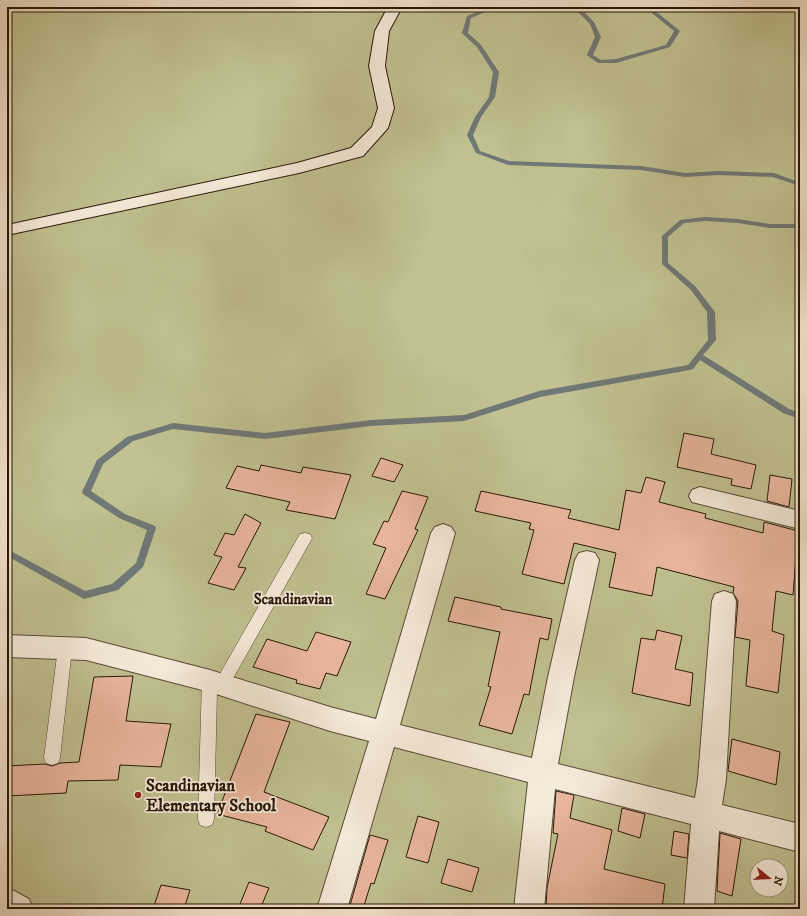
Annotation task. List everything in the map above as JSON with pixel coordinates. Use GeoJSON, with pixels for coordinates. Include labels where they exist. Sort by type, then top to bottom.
{"type":"FeatureCollection","features":[{"type":"Feature","properties":{"kind":"street"},"geometry":{"type":"LineString","coordinates":[[7,230],[299,168],[357,152],[380,128],[386,108],[377,66],[382,31],[395,7]]}},
{"type":"Feature","properties":{"kind":"street"},"geometry":{"type":"LineString","coordinates":[[700,496],[800,520]]}},
{"type":"Feature","properties":{"kind":"street"},"geometry":{"type":"LineString","coordinates":[[332,909],[443,533]]}},
{"type":"Feature","properties":{"kind":"street"},"geometry":{"type":"LineString","coordinates":[[529,909],[543,773],[561,676],[587,560]]}},
{"type":"Feature","properties":{"kind":"street"},"geometry":{"type":"LineString","coordinates":[[699,909],[706,815],[712,778],[724,601]]}},
{"type":"Feature","properties":{"kind":"street"},"geometry":{"type":"LineString","coordinates":[[7,646],[86,649],[216,684],[330,719],[800,838]]}},
{"type":"Feature","properties":{"kind":"street"},"geometry":{"type":"LineString","coordinates":[[7,902],[18,909]]}},
{"type":"Feature","properties":{"kind":"lane"},"geometry":{"type":"LineString","coordinates":[[206,820],[216,684],[304,538]]}},
{"type":"Feature","properties":{"kind":"lane"},"geometry":{"type":"LineString","coordinates":[[52,758],[65,648]]}},
{"type":"Feature","properties":{"kind":"green space"},"geometry":{"type":"Polygon","coordinates":[[[7,7],[800,7],[800,909],[7,909],[7,7]]]}},
{"type":"Feature","properties":{"kind":"building"},"geometry":{"type":"Polygon","coordinates":[[[684,433],[714,439],[711,454],[756,465],[751,489],[731,485],[732,479],[677,467],[684,433]]]}},
{"type":"Feature","properties":{"kind":"building"},"geometry":{"type":"Polygon","coordinates":[[[381,458],[403,465],[394,482],[372,476],[381,458]]]}},
{"type":"Feature","properties":{"kind":"building"},"geometry":{"type":"Polygon","coordinates":[[[261,465],[301,473],[303,467],[351,475],[335,519],[286,510],[290,502],[226,488],[237,466],[259,471],[261,465]]]}},
{"type":"Feature","properties":{"kind":"building"},"geometry":{"type":"Polygon","coordinates":[[[770,475],[792,479],[789,507],[767,501],[770,475]]]}},
{"type":"Feature","properties":{"kind":"building"},"geometry":{"type":"Polygon","coordinates":[[[646,477],[665,482],[659,502],[706,514],[705,518],[763,533],[764,522],[798,531],[793,595],[776,591],[772,631],[784,635],[778,693],[746,686],[750,640],[735,637],[738,601],[733,593],[734,587],[657,567],[652,596],[609,587],[616,553],[574,543],[564,584],[522,574],[534,530],[529,529],[531,523],[475,511],[481,491],[571,510],[568,518],[619,530],[626,490],[641,493],[646,477]]]}},
{"type":"Feature","properties":{"kind":"building"},"geometry":{"type":"Polygon","coordinates":[[[402,491],[428,497],[415,529],[418,530],[385,599],[366,594],[386,548],[373,544],[384,521],[388,522],[402,491]]]}},
{"type":"Feature","properties":{"kind":"building"},"geometry":{"type":"Polygon","coordinates":[[[245,514],[261,523],[238,567],[246,568],[234,590],[208,583],[222,557],[214,555],[225,533],[234,535],[245,514]]]}},
{"type":"Feature","properties":{"kind":"building"},"geometry":{"type":"Polygon","coordinates":[[[455,597],[501,607],[501,609],[552,619],[548,640],[540,638],[529,695],[524,694],[512,734],[479,725],[491,687],[488,686],[500,632],[448,621],[455,597]]]}},
{"type":"Feature","properties":{"kind":"building"},"geometry":{"type":"Polygon","coordinates":[[[657,630],[682,636],[675,669],[693,673],[690,706],[632,693],[641,638],[655,640],[657,630]]]}},
{"type":"Feature","properties":{"kind":"building"},"geometry":{"type":"Polygon","coordinates":[[[316,632],[351,642],[337,676],[326,673],[320,689],[296,683],[297,680],[253,667],[267,639],[307,651],[316,632]]]}},
{"type":"Feature","properties":{"kind":"building"},"geometry":{"type":"Polygon","coordinates":[[[133,676],[126,721],[171,724],[161,767],[120,765],[118,780],[68,781],[66,793],[7,796],[7,766],[45,764],[52,766],[60,763],[79,762],[94,677],[133,676]]]}},
{"type":"Feature","properties":{"kind":"building"},"geometry":{"type":"Polygon","coordinates":[[[256,714],[290,722],[264,792],[329,817],[313,850],[265,831],[267,827],[217,814],[256,714]]]}},
{"type":"Feature","properties":{"kind":"building"},"geometry":{"type":"Polygon","coordinates":[[[732,739],[780,752],[776,785],[728,771],[732,739]]]}},
{"type":"Feature","properties":{"kind":"building"},"geometry":{"type":"Polygon","coordinates":[[[556,791],[574,795],[570,818],[612,830],[604,869],[665,884],[662,909],[546,909],[547,888],[558,834],[553,833],[556,791]]]}},
{"type":"Feature","properties":{"kind":"building"},"geometry":{"type":"Polygon","coordinates":[[[622,808],[645,814],[640,838],[618,831],[622,808]]]}},
{"type":"Feature","properties":{"kind":"building"},"geometry":{"type":"Polygon","coordinates":[[[418,816],[439,822],[428,863],[406,857],[418,816]]]}},
{"type":"Feature","properties":{"kind":"building"},"geometry":{"type":"Polygon","coordinates":[[[674,831],[689,834],[687,858],[671,855],[674,831]]]}},
{"type":"Feature","properties":{"kind":"building"},"geometry":{"type":"Polygon","coordinates":[[[720,833],[741,839],[732,896],[717,891],[720,833]]]}},
{"type":"Feature","properties":{"kind":"building"},"geometry":{"type":"Polygon","coordinates":[[[370,835],[388,840],[374,884],[371,883],[363,909],[349,909],[370,835]]]}},
{"type":"Feature","properties":{"kind":"building"},"geometry":{"type":"Polygon","coordinates":[[[448,859],[479,868],[472,892],[441,883],[448,859]]]}},
{"type":"Feature","properties":{"kind":"building"},"geometry":{"type":"Polygon","coordinates":[[[249,882],[269,888],[260,909],[238,909],[249,882]]]}},
{"type":"Feature","properties":{"kind":"building"},"geometry":{"type":"Polygon","coordinates":[[[161,885],[190,890],[184,909],[153,909],[161,885]]]}},
{"type":"Feature","properties":{"kind":"waterway"},"geometry":{"type":"LineString","coordinates":[[494,7],[469,17],[465,33],[479,46],[496,72],[492,97],[478,117],[470,135],[478,152],[508,163],[641,168],[685,175],[719,173],[774,175],[796,183],[800,187]]}},
{"type":"Feature","properties":{"kind":"waterway"},"geometry":{"type":"LineString","coordinates":[[576,7],[592,23],[598,37],[590,55],[600,62],[616,61],[668,46],[677,31],[650,9],[650,7]]}},
{"type":"Feature","properties":{"kind":"waterway"},"geometry":{"type":"LineString","coordinates":[[7,552],[84,595],[115,587],[140,565],[152,528],[122,516],[86,492],[100,462],[130,439],[173,426],[265,436],[371,423],[464,418],[539,394],[690,367],[712,340],[711,312],[693,288],[665,264],[665,236],[682,221],[705,219],[738,221],[770,226],[800,226]]}},
{"type":"Feature","properties":{"kind":"waterway"},"geometry":{"type":"LineString","coordinates":[[699,356],[786,411],[800,416]]}},
{"type":"Feature","properties":{"kind":"place","name":"Scandinavian Elementary School"},"geometry":{"type":"Point","coordinates":[138,795]}},
{"type":"Feature","properties":{"kind":"district","name":"Scandinavian"},"geometry":{"type":"Point","coordinates":[293,599]}}]}
